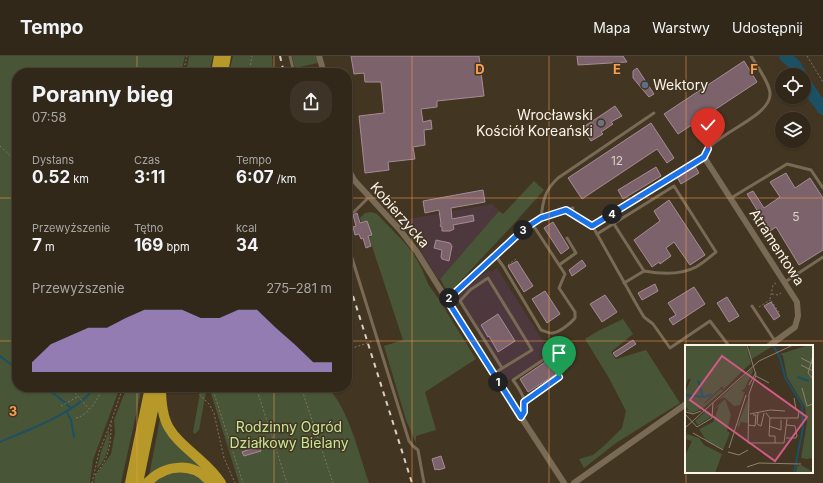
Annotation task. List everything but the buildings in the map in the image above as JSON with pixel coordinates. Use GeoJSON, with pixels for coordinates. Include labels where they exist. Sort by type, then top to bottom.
{"type":"FeatureCollection","features":[{"type":"Feature","properties":{"kind":"main road"},"geometry":{"type":"LineString","coordinates":[[217,68],[219,56]]}},
{"type":"Feature","properties":{"kind":"main road"},"geometry":{"type":"LineString","coordinates":[[224,68],[226,56]]}},
{"type":"Feature","properties":{"kind":"main road"},"geometry":{"type":"LineString","coordinates":[[132,483],[149,392]]}},
{"type":"Feature","properties":{"kind":"main road"},"geometry":{"type":"LineString","coordinates":[[132,483],[158,392]]}},
{"type":"Feature","properties":{"kind":"main road"},"geometry":{"type":"LineString","coordinates":[[160,392],[162,413],[170,432],[212,471],[220,483]]}},
{"type":"Feature","properties":{"kind":"main road"},"geometry":{"type":"LineString","coordinates":[[147,483],[162,471],[182,467],[201,473],[211,483]]}},
{"type":"Feature","properties":{"kind":"street"},"geometry":{"type":"LineString","coordinates":[[320,56],[323,68]]}},
{"type":"Feature","properties":{"kind":"street","name":"Atramentowa"},"geometry":{"type":"LineString","coordinates":[[704,157],[797,302],[798,316],[795,327],[770,345]]}},
{"type":"Feature","properties":{"kind":"street","name":"Kobierzycka"},"geometry":{"type":"LineString","coordinates":[[352,176],[368,197],[412,245],[564,483]]}},
{"type":"Feature","properties":{"kind":"street"},"geometry":{"type":"LineString","coordinates":[[447,300],[516,236],[532,223],[541,218]]}},
{"type":"Feature","properties":{"kind":"street"},"geometry":{"type":"LineString","coordinates":[[574,483],[685,405]]}},
{"type":"Feature","properties":{"kind":"lane"},"geometry":{"type":"LineString","coordinates":[[290,56],[293,68]]}},
{"type":"Feature","properties":{"kind":"lane"},"geometry":{"type":"LineString","coordinates":[[592,226],[704,157],[708,149],[716,141],[761,112],[768,102],[770,94],[768,86],[751,56]]}},
{"type":"Feature","properties":{"kind":"lane"},"geometry":{"type":"LineString","coordinates":[[573,208],[541,218],[543,201],[547,191],[558,178],[654,113]]}},
{"type":"Feature","properties":{"kind":"lane"},"geometry":{"type":"LineString","coordinates":[[731,198],[787,164],[811,170],[823,188]]}},
{"type":"Feature","properties":{"kind":"lane"},"geometry":{"type":"LineString","coordinates":[[597,234],[674,186],[716,252],[697,267],[683,272],[651,273],[644,271],[614,224]]}},
{"type":"Feature","properties":{"kind":"lane"},"geometry":{"type":"LineString","coordinates":[[352,213],[368,197]]}},
{"type":"Feature","properties":{"kind":"lane"},"geometry":{"type":"LineString","coordinates":[[566,210],[592,226],[644,317],[653,324],[670,348],[710,321],[728,345]]}},
{"type":"Feature","properties":{"kind":"lane"},"geometry":{"type":"LineString","coordinates":[[495,255],[504,267],[541,330],[548,333],[554,333],[572,322],[575,318],[575,312],[559,288],[565,274],[532,223]]}},
{"type":"Feature","properties":{"kind":"lane"},"geometry":{"type":"LineString","coordinates":[[559,265],[576,253],[567,238]]}},
{"type":"Feature","properties":{"kind":"lane"},"geometry":{"type":"LineString","coordinates":[[785,283],[823,256]]}},
{"type":"Feature","properties":{"kind":"lane"},"geometry":{"type":"LineString","coordinates":[[352,258],[409,441],[418,450],[424,483]]}},
{"type":"Feature","properties":{"kind":"lane"},"geometry":{"type":"LineString","coordinates":[[624,283],[644,271]]}},
{"type":"Feature","properties":{"kind":"lane"},"geometry":{"type":"LineString","coordinates":[[493,374],[532,350],[488,278],[470,290],[460,301],[502,368]]}},
{"type":"Feature","properties":{"kind":"lane"},"geometry":{"type":"LineString","coordinates":[[752,306],[775,342]]}},
{"type":"Feature","properties":{"kind":"lane"},"geometry":{"type":"LineString","coordinates":[[521,417],[524,412],[524,396],[513,380],[561,348]]}},
{"type":"Feature","properties":{"kind":"lane"},"geometry":{"type":"LineString","coordinates":[[524,402],[559,377]]}},
{"type":"Feature","properties":{"kind":"path"},"geometry":{"type":"LineString","coordinates":[[184,68],[187,56]]}},
{"type":"Feature","properties":{"kind":"path"},"geometry":{"type":"LineString","coordinates":[[250,68],[252,56]]}},
{"type":"Feature","properties":{"kind":"path"},"geometry":{"type":"LineString","coordinates":[[807,56],[823,82]]}},
{"type":"Feature","properties":{"kind":"path"},"geometry":{"type":"LineString","coordinates":[[578,120],[581,118],[579,113]]}},
{"type":"Feature","properties":{"kind":"path"},"geometry":{"type":"LineString","coordinates":[[0,146],[12,157]]}},
{"type":"Feature","properties":{"kind":"path"},"geometry":{"type":"LineString","coordinates":[[504,267],[516,259]]}},
{"type":"Feature","properties":{"kind":"path"},"geometry":{"type":"LineString","coordinates":[[772,294],[778,295],[785,283]]}},
{"type":"Feature","properties":{"kind":"path"},"geometry":{"type":"LineString","coordinates":[[754,310],[770,299],[774,285],[785,283]]}},
{"type":"Feature","properties":{"kind":"path"},"geometry":{"type":"LineString","coordinates":[[770,299],[779,312]]}},
{"type":"Feature","properties":{"kind":"path"},"geometry":{"type":"LineString","coordinates":[[352,348],[377,340]]}},
{"type":"Feature","properties":{"kind":"path"},"geometry":{"type":"LineString","coordinates":[[74,392],[90,409]]}},
{"type":"Feature","properties":{"kind":"path"},"geometry":{"type":"LineString","coordinates":[[76,418],[84,415],[90,409],[100,392]]}},
{"type":"Feature","properties":{"kind":"path"},"geometry":{"type":"LineString","coordinates":[[92,483],[99,452],[112,422],[121,392]]}},
{"type":"Feature","properties":{"kind":"path"},"geometry":{"type":"LineString","coordinates":[[198,392],[209,404],[214,413],[224,458],[235,483]]}},
{"type":"Feature","properties":{"kind":"path"},"geometry":{"type":"LineString","coordinates":[[214,392],[243,483]]}},
{"type":"Feature","properties":{"kind":"path"},"geometry":{"type":"LineString","coordinates":[[258,392],[288,483]]}},
{"type":"Feature","properties":{"kind":"path"},"geometry":{"type":"LineString","coordinates":[[303,392],[333,483]]}},
{"type":"Feature","properties":{"kind":"path"},"geometry":{"type":"LineString","coordinates":[[61,406],[78,397]]}},
{"type":"Feature","properties":{"kind":"path"},"geometry":{"type":"LineString","coordinates":[[94,476],[103,464],[109,452],[112,422]]}},
{"type":"Feature","properties":{"kind":"shaded area"},"geometry":{"type":"Polygon","coordinates":[[[492,204],[499,211],[440,279],[438,279],[411,235],[398,221],[492,204]]]}},
{"type":"Feature","properties":{"kind":"shaded area"},"geometry":{"type":"Polygon","coordinates":[[[497,268],[551,354],[507,381],[457,299],[465,288],[489,270],[491,272],[497,268]]]}},
{"type":"Feature","properties":{"kind":"green space"},"geometry":{"type":"Polygon","coordinates":[[[0,56],[185,56],[182,68],[12,68],[12,392],[118,392],[93,460],[90,483],[0,483],[0,56]]]}},
{"type":"Feature","properties":{"kind":"green space"},"geometry":{"type":"Polygon","coordinates":[[[189,56],[213,56],[210,68],[187,68],[189,56]]]}},
{"type":"Feature","properties":{"kind":"green space"},"geometry":{"type":"Polygon","coordinates":[[[233,56],[272,56],[273,68],[230,68],[233,56]]]}},
{"type":"Feature","properties":{"kind":"green space"},"geometry":{"type":"Polygon","coordinates":[[[292,56],[316,56],[318,63],[295,68],[292,56]]]}},
{"type":"Feature","properties":{"kind":"green space"},"geometry":{"type":"Polygon","coordinates":[[[534,181],[544,190],[452,290],[445,288],[440,279],[499,211],[503,214],[534,181]]]}},
{"type":"Feature","properties":{"kind":"green space"},"geometry":{"type":"Polygon","coordinates":[[[371,212],[377,214],[413,253],[428,284],[476,359],[425,392],[436,430],[416,436],[416,443],[406,420],[384,346],[403,340],[369,237],[372,236],[367,221],[361,222],[360,218],[365,213],[371,212]]]}},
{"type":"Feature","properties":{"kind":"green space"},"geometry":{"type":"Polygon","coordinates":[[[623,319],[633,334],[611,352],[616,359],[646,350],[680,403],[616,443],[584,468],[579,459],[593,455],[622,428],[626,411],[609,378],[585,339],[623,319]]]}},
{"type":"Feature","properties":{"kind":"green space"},"geometry":{"type":"Polygon","coordinates":[[[125,392],[141,392],[121,483],[94,483],[95,476],[111,454],[115,433],[114,420],[125,392]]]}},
{"type":"Feature","properties":{"kind":"green space"},"geometry":{"type":"Polygon","coordinates":[[[200,392],[206,392],[199,430],[195,434],[193,432],[200,392]]]}},
{"type":"Feature","properties":{"kind":"green space","name":"Rodzinny Ogród Działkowy Bielany"},"geometry":{"type":"Polygon","coordinates":[[[211,392],[331,392],[340,405],[352,431],[369,483],[239,483],[211,392]]]}},
{"type":"Feature","properties":{"kind":"green space"},"geometry":{"type":"Polygon","coordinates":[[[160,419],[202,468],[202,469],[149,476],[160,419]]]}},
{"type":"Feature","properties":{"kind":"green space"},"geometry":{"type":"Polygon","coordinates":[[[109,430],[108,450],[104,460],[97,468],[101,452],[109,430]]]}},
{"type":"Feature","properties":{"kind":"green space"},"geometry":{"type":"Polygon","coordinates":[[[186,471],[207,483],[151,483],[160,476],[186,471]]]}},
{"type":"Feature","properties":{"kind":"waterway"},"geometry":{"type":"LineString","coordinates":[[785,56],[797,68]]}},
{"type":"Feature","properties":{"kind":"waterway"},"geometry":{"type":"LineString","coordinates":[[811,92],[823,109]]}},
{"type":"Feature","properties":{"kind":"waterway"},"geometry":{"type":"LineString","coordinates":[[0,356],[12,365]]}},
{"type":"Feature","properties":{"kind":"waterway"},"geometry":{"type":"LineString","coordinates":[[51,392],[71,408]]}},
{"type":"Feature","properties":{"kind":"waterway"},"geometry":{"type":"LineString","coordinates":[[0,442],[65,412],[77,404],[90,392]]}},
{"type":"Feature","properties":{"kind":"waterway"},"geometry":{"type":"LineString","coordinates":[[66,411],[71,420],[74,437]]}},
{"type":"Feature","properties":{"kind":"railway"},"geometry":{"type":"LineString","coordinates":[[280,56],[283,68]]}},
{"type":"Feature","properties":{"kind":"railway"},"geometry":{"type":"LineString","coordinates":[[352,293],[412,483]]}},
{"type":"Feature","properties":{"kind":"place","name":"Wektory"},"geometry":{"type":"Point","coordinates":[645,85]}},
{"type":"Feature","properties":{"kind":"place","name":"Wrocławski Kościół Koreański"},"geometry":{"type":"Point","coordinates":[601,123]}},
{"type":"Feature","properties":{"kind":"route"},"geometry":{"type":"LineString","coordinates":[[559,377],[524,402],[524,412],[521,417],[447,300],[524,229],[541,218],[566,210],[592,226],[704,157],[708,149]]}}]}
